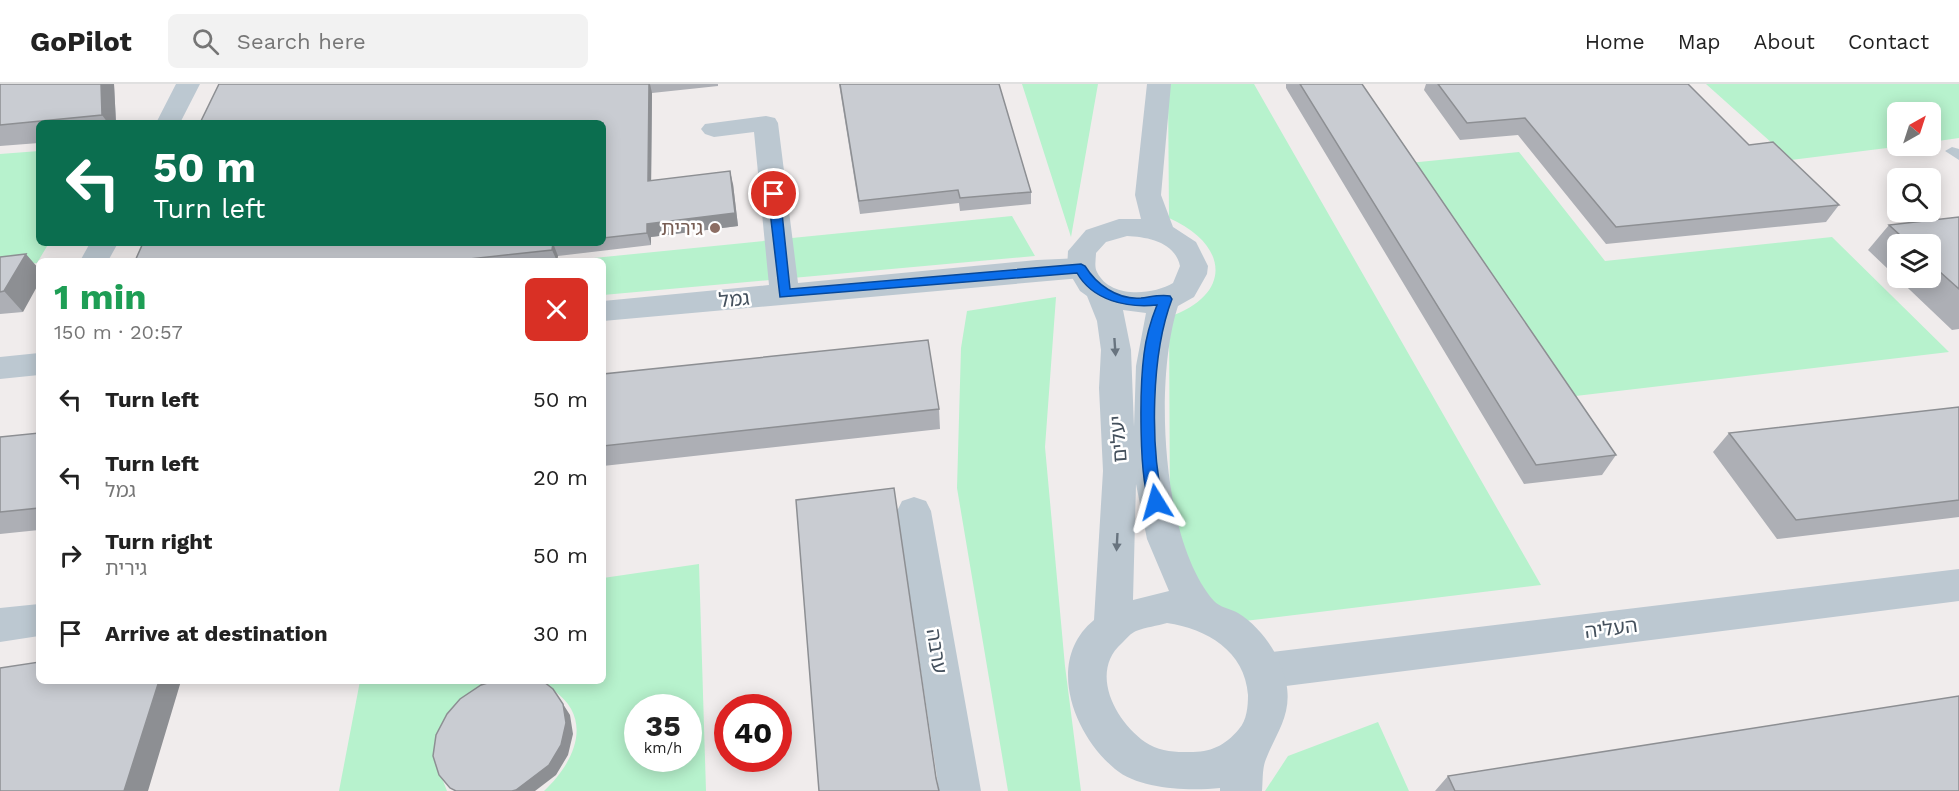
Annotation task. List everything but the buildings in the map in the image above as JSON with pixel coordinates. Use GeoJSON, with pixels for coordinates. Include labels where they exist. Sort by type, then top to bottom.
{"type":"FeatureCollection","features":[{"type":"Feature","properties":{"kind":"street"},"geometry":{"type":"LineString","coordinates":[[170,120],[189,84]]}},
{"type":"Feature","properties":{"kind":"street"},"geometry":{"type":"LineString","coordinates":[[1110,230],[1131,193],[1143,84]]}},
{"type":"Feature","properties":{"kind":"street"},"geometry":{"type":"LineString","coordinates":[[1159,84],[1148,195],[1155,219],[1163,233]]}},
{"type":"Feature","properties":{"kind":"street"},"geometry":{"type":"LineString","coordinates":[[714,129],[766,123],[785,294]]}},
{"type":"Feature","properties":{"kind":"street"},"geometry":{"type":"LineString","coordinates":[[1136,227],[1163,233],[1178,241],[1189,252],[1194,270],[1186,288],[1166,299],[1137,303],[1091,280],[1080,256],[1085,245],[1096,236],[1110,230],[1136,227]]}},
{"type":"Feature","properties":{"kind":"street","name":"גמל"},"geometry":{"type":"LineString","coordinates":[[606,311],[785,294],[1091,280]]}},
{"type":"Feature","properties":{"kind":"street","name":"יעלים"},"geometry":{"type":"LineString","coordinates":[[1091,280],[1112,321],[1116,350],[1114,388],[1120,471],[1113,624]]}},
{"type":"Feature","properties":{"kind":"street","name":"יעלים"},"geometry":{"type":"LineString","coordinates":[[1166,299],[1156,324],[1150,354],[1152,486],[1163,536],[1184,586],[1201,613]]}},
{"type":"Feature","properties":{"kind":"street"},"geometry":{"type":"LineString","coordinates":[[0,368],[36,364]]}},
{"type":"Feature","properties":{"kind":"street","name":"ערבה"},"geometry":{"type":"LineString","coordinates":[[914,511],[960,791]]}},
{"type":"Feature","properties":{"kind":"street","name":"העליה"},"geometry":{"type":"LineString","coordinates":[[1263,671],[1959,585]]}},
{"type":"Feature","properties":{"kind":"street"},"geometry":{"type":"LineString","coordinates":[[1125,753],[1150,767],[1186,774],[1204,773],[1227,766],[1244,772],[1268,716],[1269,693],[1263,671],[1254,653],[1239,635],[1201,613],[1179,608],[1155,608],[1134,612],[1113,624],[1097,641],[1087,662],[1086,686],[1091,711],[1100,726],[1125,753],[1143,791]]}},
{"type":"Feature","properties":{"kind":"street"},"geometry":{"type":"LineString","coordinates":[[0,625],[36,620]]}},
{"type":"Feature","properties":{"kind":"green space"},"geometry":{"type":"Polygon","coordinates":[[[1022,84],[1098,84],[1071,237],[1022,84]]]}},
{"type":"Feature","properties":{"kind":"green space"},"geometry":{"type":"Polygon","coordinates":[[[1168,84],[1254,84],[1541,585],[1236,622],[1202,600],[1170,519],[1169,317],[1190,307],[1205,295],[1213,282],[1216,269],[1212,255],[1203,241],[1189,229],[1169,218],[1168,84]]]}},
{"type":"Feature","properties":{"kind":"green space"},"geometry":{"type":"Polygon","coordinates":[[[1706,84],[1959,84],[1959,138],[1941,141],[1941,102],[1887,102],[1887,148],[1791,160],[1706,84]]]}},
{"type":"Feature","properties":{"kind":"green space"},"geometry":{"type":"Polygon","coordinates":[[[36,151],[36,246],[47,246],[40,258],[36,258],[36,263],[0,267],[0,154],[36,151]]]}},
{"type":"Feature","properties":{"kind":"green space"},"geometry":{"type":"Polygon","coordinates":[[[1519,152],[1605,261],[1832,237],[1949,352],[1567,397],[1409,163],[1519,152]]]}},
{"type":"Feature","properties":{"kind":"green space"},"geometry":{"type":"Polygon","coordinates":[[[1012,216],[1035,256],[606,295],[606,258],[594,258],[1012,216]]]}},
{"type":"Feature","properties":{"kind":"green space"},"geometry":{"type":"Polygon","coordinates":[[[1056,297],[1045,447],[1065,666],[1081,791],[1008,791],[957,488],[961,348],[967,311],[1056,297]]]}},
{"type":"Feature","properties":{"kind":"green space"},"geometry":{"type":"Polygon","coordinates":[[[699,564],[706,791],[544,791],[564,767],[576,741],[577,727],[574,714],[566,702],[553,690],[438,768],[447,791],[339,791],[359,684],[606,684],[606,578],[699,564]]]}},
{"type":"Feature","properties":{"kind":"green space"},"geometry":{"type":"Polygon","coordinates":[[[1378,722],[1409,791],[1265,791],[1288,756],[1378,722]]]}},
{"type":"Feature","properties":{"kind":"place","name":"גירית"},"geometry":{"type":"Point","coordinates":[715,228]}},
{"type":"Feature","properties":{"kind":"route"},"geometry":{"type":"LineString","coordinates":[[774,194],[785,294],[1037,270],[1081,268],[1088,281],[1108,296],[1137,303],[1166,299],[1156,324],[1150,354],[1149,434],[1152,486],[1156,502]]}}]}
